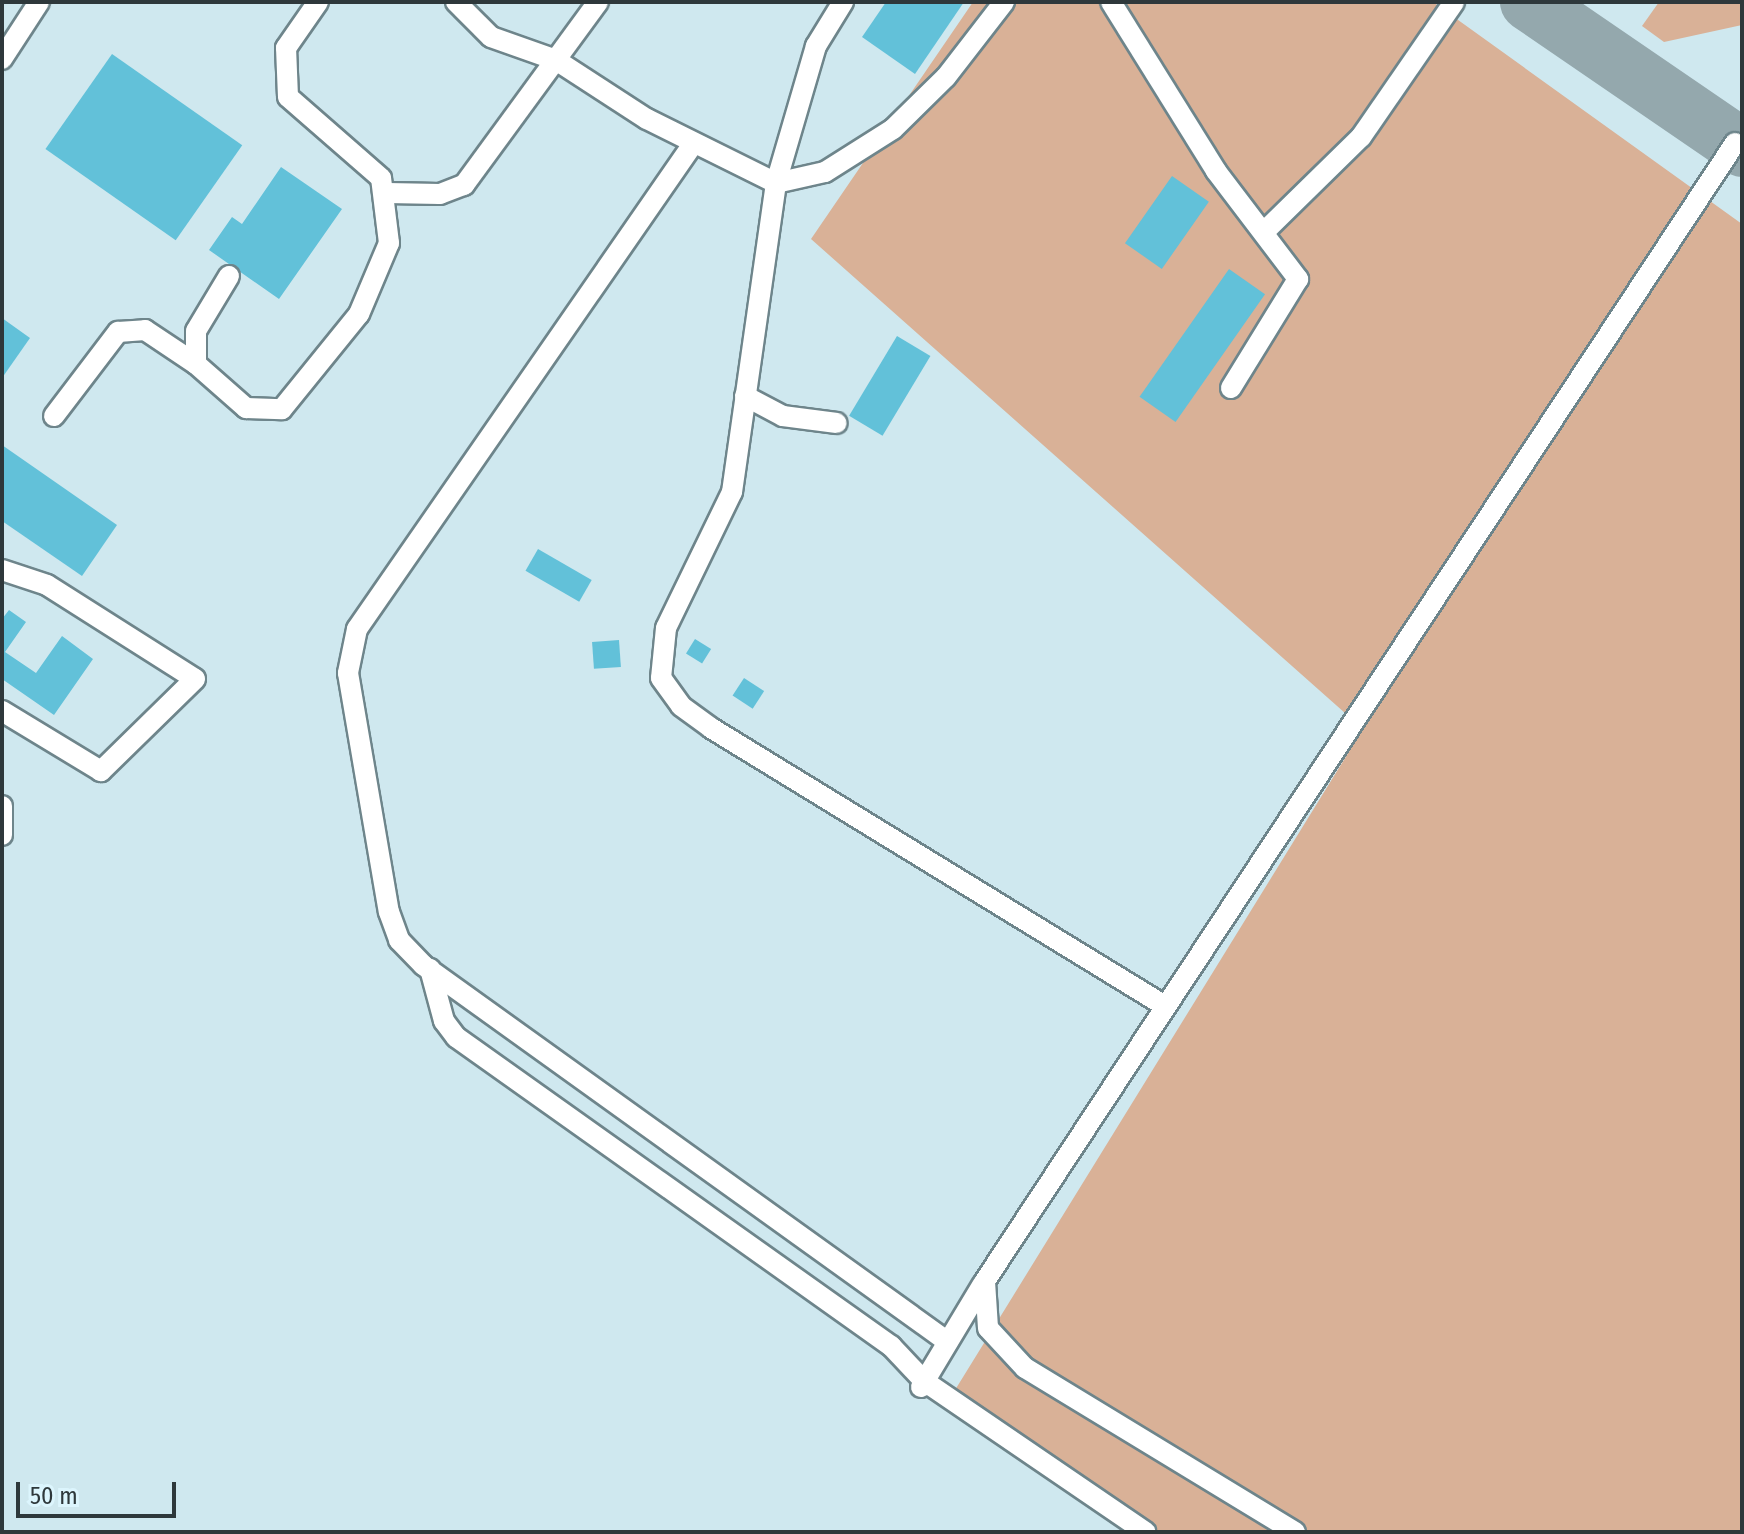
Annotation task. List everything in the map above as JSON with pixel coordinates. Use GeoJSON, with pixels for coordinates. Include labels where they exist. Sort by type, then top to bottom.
{"type":"FeatureCollection","features":[{"type":"Feature","properties":{"kind":"lane"},"geometry":{"type":"LineString","coordinates":[[2,59],[39,2]]}},
{"type":"Feature","properties":{"kind":"lane"},"geometry":{"type":"LineString","coordinates":[[54,416],[118,332],[153,333],[196,364],[246,408],[265,412],[296,401],[375,288],[389,243],[387,193],[368,164],[302,115],[288,97],[286,48],[318,2]]}},
{"type":"Feature","properties":{"kind":"lane"},"geometry":{"type":"LineString","coordinates":[[456,2],[491,37],[556,60],[693,144],[776,183],[825,172],[893,129],[946,77],[1004,2]]}},
{"type":"Feature","properties":{"kind":"lane"},"geometry":{"type":"LineString","coordinates":[[387,193],[440,194],[464,185],[598,2]]}},
{"type":"Feature","properties":{"kind":"lane"},"geometry":{"type":"LineString","coordinates":[[843,2],[816,46],[776,183],[725,516],[660,646],[670,693],[711,728],[1165,1006]]}},
{"type":"Feature","properties":{"kind":"lane"},"geometry":{"type":"LineString","coordinates":[[1111,2],[1216,171],[1294,267],[1296,287],[1231,388]]}},
{"type":"Feature","properties":{"kind":"lane"},"geometry":{"type":"LineString","coordinates":[[1266,230],[1361,137],[1454,2]]}},
{"type":"Feature","properties":{"kind":"lane"},"geometry":{"type":"LineString","coordinates":[[922,1384],[985,1281],[1165,1006],[1735,143]]}},
{"type":"Feature","properties":{"kind":"lane"},"geometry":{"type":"LineString","coordinates":[[693,144],[352,644],[348,673],[389,912],[399,940],[430,969],[948,1342]]}},
{"type":"Feature","properties":{"kind":"lane"},"geometry":{"type":"LineString","coordinates":[[196,364],[196,331],[229,276]]}},
{"type":"Feature","properties":{"kind":"lane"},"geometry":{"type":"LineString","coordinates":[[745,396],[783,416],[837,423]]}},
{"type":"Feature","properties":{"kind":"lane"},"geometry":{"type":"LineString","coordinates":[[2,570],[47,585],[195,679],[101,771],[2,711]]}},
{"type":"Feature","properties":{"kind":"lane"},"geometry":{"type":"LineString","coordinates":[[2,806],[2,835]]}},
{"type":"Feature","properties":{"kind":"lane"},"geometry":{"type":"LineString","coordinates":[[430,969],[456,1037],[891,1346],[922,1384],[1145,1532]]}},
{"type":"Feature","properties":{"kind":"lane"},"geometry":{"type":"LineString","coordinates":[[985,1281],[988,1328],[1025,1368],[1295,1532]]}},
{"type":"Feature","properties":{"kind":"shaded area"},"geometry":{"type":"Polygon","coordinates":[[[973,2],[1433,2],[1742,224],[1742,1532],[1132,1532],[947,1403],[1363,729],[811,239],[973,2]]]}},
{"type":"Feature","properties":{"kind":"shaded area"},"geometry":{"type":"Polygon","coordinates":[[[1659,2],[1742,2],[1742,25],[1664,42],[1642,26],[1659,2]]]}},
{"type":"Feature","properties":{"kind":"building"},"geometry":{"type":"Polygon","coordinates":[[[886,2],[964,2],[915,74],[862,37],[886,2]]]}},
{"type":"Feature","properties":{"kind":"building"},"geometry":{"type":"Polygon","coordinates":[[[112,54],[242,145],[176,240],[45,149],[112,54]]]}},
{"type":"Feature","properties":{"kind":"building"},"geometry":{"type":"Polygon","coordinates":[[[281,167],[342,209],[279,299],[209,250],[232,217],[242,224],[281,167]]]}},
{"type":"Feature","properties":{"kind":"building"},"geometry":{"type":"Polygon","coordinates":[[[1172,176],[1209,202],[1162,269],[1125,243],[1172,176]]]}},
{"type":"Feature","properties":{"kind":"building"},"geometry":{"type":"Polygon","coordinates":[[[1229,269],[1265,294],[1176,422],[1140,397],[1229,269]]]}},
{"type":"Feature","properties":{"kind":"building"},"geometry":{"type":"Polygon","coordinates":[[[2,318],[30,338],[2,378],[2,318]]]}},
{"type":"Feature","properties":{"kind":"building"},"geometry":{"type":"Polygon","coordinates":[[[897,336],[930,356],[883,436],[849,416],[897,336]]]}},
{"type":"Feature","properties":{"kind":"building"},"geometry":{"type":"Polygon","coordinates":[[[2,445],[117,525],[82,576],[2,521],[2,445]]]}},
{"type":"Feature","properties":{"kind":"building"},"geometry":{"type":"Polygon","coordinates":[[[538,549],[592,580],[579,602],[526,571],[538,549]]]}},
{"type":"Feature","properties":{"kind":"building"},"geometry":{"type":"Polygon","coordinates":[[[9,610],[26,622],[5,652],[36,673],[62,636],[93,659],[54,715],[2,679],[2,619],[9,610]]]}},
{"type":"Feature","properties":{"kind":"building"},"geometry":{"type":"Polygon","coordinates":[[[695,639],[711,649],[702,663],[686,653],[695,639]]]}},
{"type":"Feature","properties":{"kind":"building"},"geometry":{"type":"Polygon","coordinates":[[[619,640],[621,667],[594,669],[592,642],[619,640]]]}},
{"type":"Feature","properties":{"kind":"building"},"geometry":{"type":"Polygon","coordinates":[[[744,678],[764,691],[753,709],[733,696],[744,678]]]}},
{"type":"Feature","properties":{"kind":"taxiway"},"geometry":{"type":"LineString","coordinates":[[1529,2],[1742,148]]}}]}
